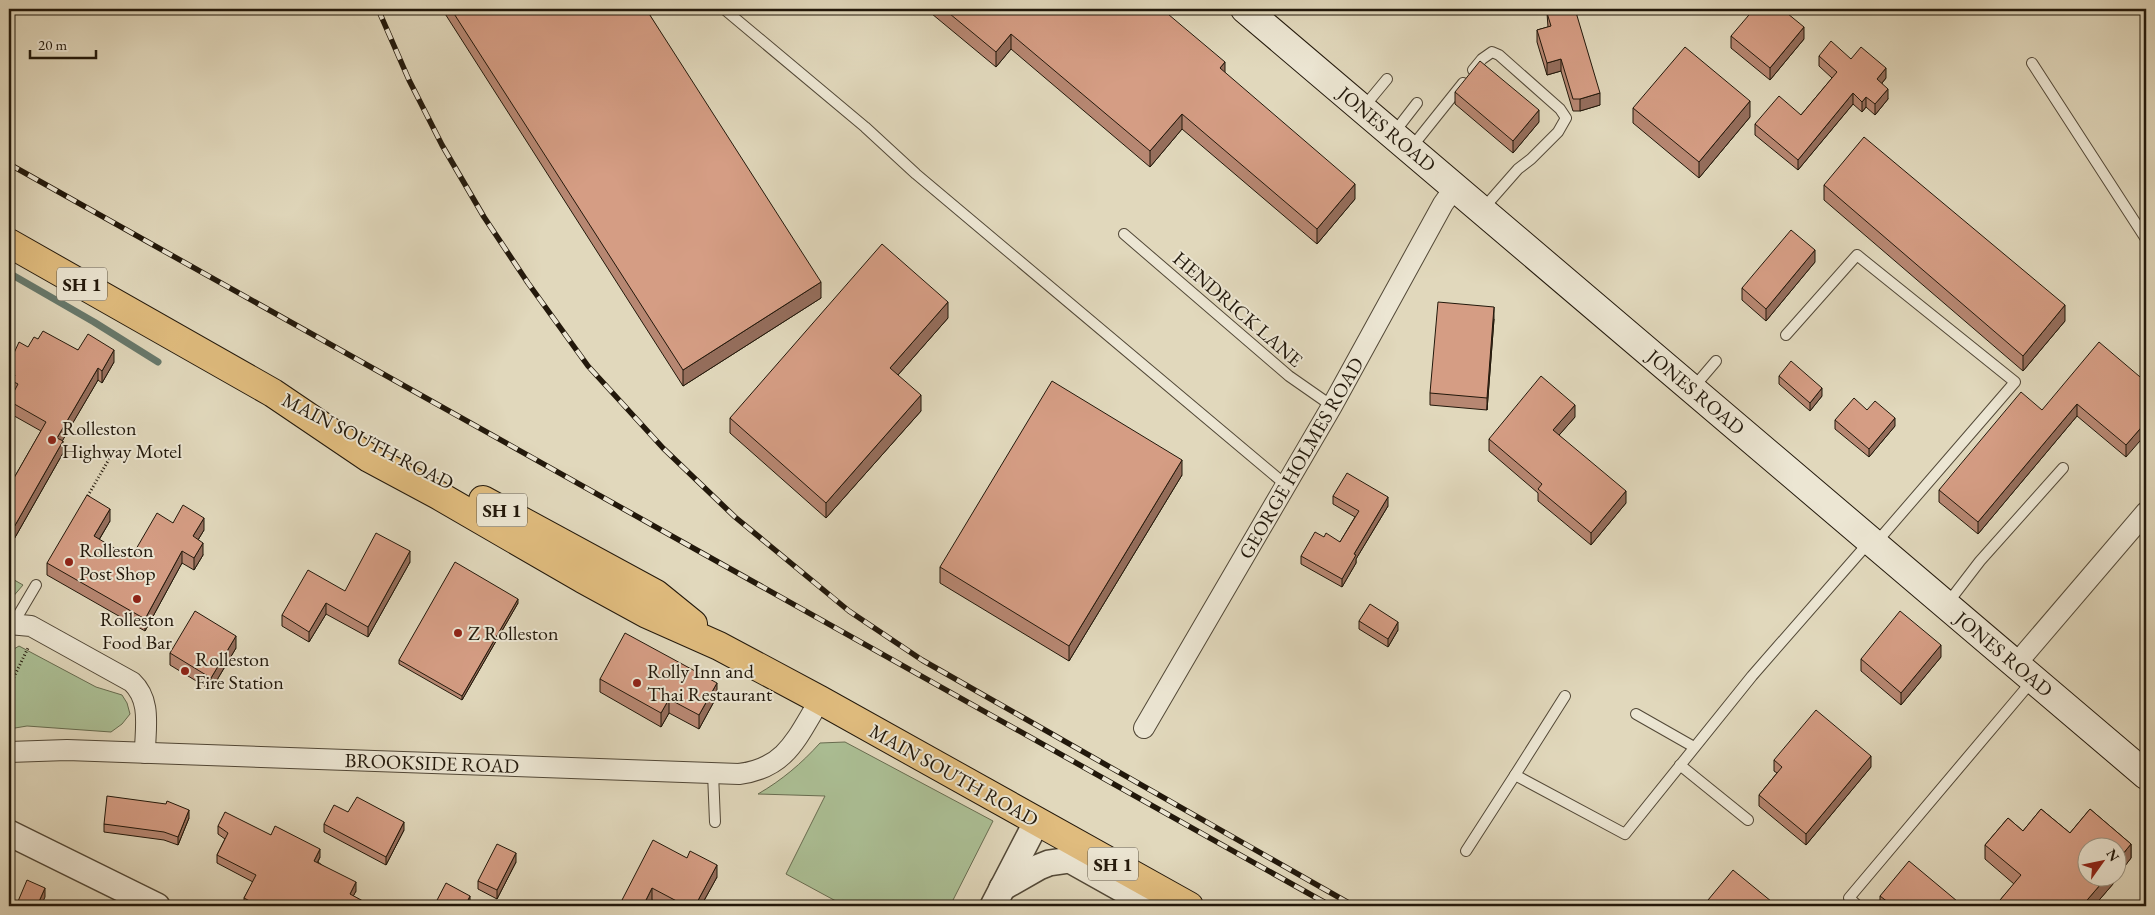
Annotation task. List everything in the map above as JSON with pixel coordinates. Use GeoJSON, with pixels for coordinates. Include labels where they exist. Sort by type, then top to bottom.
{"type":"FeatureCollection","features":[{"type":"Feature","properties":{"kind":"highway","name":"MAIN SOUTH ROAD"},"geometry":{"type":"LineString","coordinates":[[9,243],[273,393],[369,458],[647,614],[719,646],[820,700],[1188,906]]}},
{"type":"Feature","properties":{"kind":"main road","name":"JONES ROAD"},"geometry":{"type":"LineString","coordinates":[[1245,9],[2146,775]]}},
{"type":"Feature","properties":{"kind":"street","name":"GEORGE HOLMES ROAD"},"geometry":{"type":"LineString","coordinates":[[1144,728],[1332,406],[1442,204],[1455,187]]}},
{"type":"Feature","properties":{"kind":"street"},"geometry":{"type":"LineString","coordinates":[[2025,672],[2146,512]]}},
{"type":"Feature","properties":{"kind":"street"},"geometry":{"type":"LineString","coordinates":[[11,624],[31,626],[132,682],[142,694],[145,703],[145,753]]}},
{"type":"Feature","properties":{"kind":"street","name":"BROOKSIDE ROAD"},"geometry":{"type":"LineString","coordinates":[[9,752],[67,750],[752,773],[777,762],[791,748],[820,700]]}},
{"type":"Feature","properties":{"kind":"street"},"geometry":{"type":"LineString","coordinates":[[998,897],[1037,821]]}},
{"type":"Feature","properties":{"kind":"street"},"geometry":{"type":"LineString","coordinates":[[9,833],[157,906]]}},
{"type":"Feature","properties":{"kind":"street"},"geometry":{"type":"LineString","coordinates":[[998,897],[1039,867],[1070,860],[1152,906]]}},
{"type":"Feature","properties":{"kind":"lane"},"geometry":{"type":"LineString","coordinates":[[724,9],[1286,485]]}},
{"type":"Feature","properties":{"kind":"lane"},"geometry":{"type":"LineString","coordinates":[[1402,142],[1482,58],[1492,52],[1499,55],[1560,109],[1566,118],[1558,132],[1531,160],[1518,169],[1482,210]]}},
{"type":"Feature","properties":{"kind":"lane"},"geometry":{"type":"LineString","coordinates":[[2032,63],[2146,239]]}},
{"type":"Feature","properties":{"kind":"lane"},"geometry":{"type":"LineString","coordinates":[[1363,108],[1387,79]]}},
{"type":"Feature","properties":{"kind":"lane"},"geometry":{"type":"LineString","coordinates":[[1402,142],[1417,103]]}},
{"type":"Feature","properties":{"kind":"lane","name":"HENDRICK LANE"},"geometry":{"type":"LineString","coordinates":[[1124,234],[1289,376],[1332,406]]}},
{"type":"Feature","properties":{"kind":"lane"},"geometry":{"type":"LineString","coordinates":[[1515,774],[1625,834],[1752,676],[2015,382],[1857,256],[1786,335]]}},
{"type":"Feature","properties":{"kind":"lane"},"geometry":{"type":"LineString","coordinates":[[1692,389],[1716,361]]}},
{"type":"Feature","properties":{"kind":"lane"},"geometry":{"type":"LineString","coordinates":[[1946,605],[1980,561],[2063,468]]}},
{"type":"Feature","properties":{"kind":"lane"},"geometry":{"type":"LineString","coordinates":[[11,624],[36,585]]}},
{"type":"Feature","properties":{"kind":"lane"},"geometry":{"type":"LineString","coordinates":[[1858,906],[1849,898],[2025,672]]}},
{"type":"Feature","properties":{"kind":"lane"},"geometry":{"type":"LineString","coordinates":[[1466,851],[1565,696]]}},
{"type":"Feature","properties":{"kind":"lane"},"geometry":{"type":"LineString","coordinates":[[1636,714],[1694,747]]}},
{"type":"Feature","properties":{"kind":"lane"},"geometry":{"type":"LineString","coordinates":[[1680,766],[1748,820]]}},
{"type":"Feature","properties":{"kind":"lane"},"geometry":{"type":"LineString","coordinates":[[713,773],[715,822]]}},
{"type":"Feature","properties":{"kind":"path"},"geometry":{"type":"LineString","coordinates":[[82,506],[112,454]]}},
{"type":"Feature","properties":{"kind":"green space"},"geometry":{"type":"Polygon","coordinates":[[[9,577],[23,585],[11,599],[9,598],[9,577]]]}},
{"type":"Feature","properties":{"kind":"green space"},"geometry":{"type":"Polygon","coordinates":[[[19,646],[96,687],[122,695],[127,703],[130,714],[122,724],[111,732],[27,726],[9,729],[9,652],[19,646]]]}},
{"type":"Feature","properties":{"kind":"green space"},"geometry":{"type":"Polygon","coordinates":[[[845,742],[993,821],[950,906],[845,906],[786,874],[825,796],[758,794],[791,771],[820,743],[845,742]]]}},
{"type":"Feature","properties":{"kind":"building"},"geometry":{"type":"Polygon","coordinates":[[[451,9],[646,9],[821,282],[683,370],[451,9]]]}},
{"type":"Feature","properties":{"kind":"building"},"geometry":{"type":"Polygon","coordinates":[[[944,9],[1162,9],[1225,62],[1220,68],[1355,184],[1317,229],[1182,114],[1150,151],[1011,34],[996,52],[944,9]]]}},
{"type":"Feature","properties":{"kind":"building"},"geometry":{"type":"Polygon","coordinates":[[[1561,9],[1575,9],[1600,93],[1580,99],[1573,99],[1561,59],[1547,63],[1537,30],[1551,26],[1547,13],[1561,9]]]}},
{"type":"Feature","properties":{"kind":"building"},"geometry":{"type":"Polygon","coordinates":[[[1754,9],[1782,9],[1804,27],[1770,68],[1731,36],[1754,9]]]}},
{"type":"Feature","properties":{"kind":"building"},"geometry":{"type":"Polygon","coordinates":[[[1831,41],[1851,59],[1861,47],[1886,68],[1877,79],[1888,89],[1875,104],[1866,97],[1862,102],[1853,93],[1798,160],[1755,124],[1779,96],[1801,115],[1837,72],[1819,56],[1831,41]]]}},
{"type":"Feature","properties":{"kind":"building"},"geometry":{"type":"Polygon","coordinates":[[[1685,47],[1750,101],[1699,162],[1633,108],[1685,47]]]}},
{"type":"Feature","properties":{"kind":"building"},"geometry":{"type":"Polygon","coordinates":[[[1480,61],[1539,110],[1513,141],[1455,92],[1480,61]]]}},
{"type":"Feature","properties":{"kind":"building"},"geometry":{"type":"Polygon","coordinates":[[[1864,137],[2065,305],[2023,356],[1824,185],[1864,137]]]}},
{"type":"Feature","properties":{"kind":"building"},"geometry":{"type":"Polygon","coordinates":[[[1791,230],[1815,250],[1766,309],[1742,288],[1791,230]]]}},
{"type":"Feature","properties":{"kind":"building"},"geometry":{"type":"Polygon","coordinates":[[[882,244],[948,302],[890,368],[921,395],[826,503],[730,418],[882,244]]]}},
{"type":"Feature","properties":{"kind":"building"},"geometry":{"type":"Polygon","coordinates":[[[1438,302],[1494,307],[1487,398],[1430,393],[1438,302]]]}},
{"type":"Feature","properties":{"kind":"building"},"geometry":{"type":"Polygon","coordinates":[[[43,331],[78,350],[88,334],[114,350],[102,371],[98,368],[57,438],[63,441],[9,536],[9,484],[46,422],[9,401],[18,384],[12,381],[15,375],[9,371],[9,364],[19,342],[28,347],[34,337],[38,339],[43,331]]]}},
{"type":"Feature","properties":{"kind":"building"},"geometry":{"type":"Polygon","coordinates":[[[2099,342],[2146,382],[2146,422],[2126,445],[2077,404],[1978,522],[1939,490],[2021,392],[2042,410],[2099,342]]]}},
{"type":"Feature","properties":{"kind":"building"},"geometry":{"type":"Polygon","coordinates":[[[1791,361],[1822,388],[1810,403],[1779,376],[1791,361]]]}},
{"type":"Feature","properties":{"kind":"building"},"geometry":{"type":"Polygon","coordinates":[[[1541,376],[1575,405],[1553,430],[1626,491],[1591,533],[1538,489],[1542,484],[1489,439],[1541,376]]]}},
{"type":"Feature","properties":{"kind":"building"},"geometry":{"type":"Polygon","coordinates":[[[1052,381],[1182,460],[1069,646],[940,567],[1052,381]]]}},
{"type":"Feature","properties":{"kind":"building"},"geometry":{"type":"Polygon","coordinates":[[[1854,398],[1867,410],[1875,401],[1895,418],[1869,449],[1835,420],[1854,398]]]}},
{"type":"Feature","properties":{"kind":"building"},"geometry":{"type":"Polygon","coordinates":[[[1347,473],[1388,497],[1354,554],[1356,555],[1342,579],[1301,556],[1315,532],[1324,537],[1326,533],[1340,542],[1359,511],[1333,496],[1347,473]]]}},
{"type":"Feature","properties":{"kind":"building"},"geometry":{"type":"Polygon","coordinates":[[[87,495],[110,509],[94,536],[129,557],[130,555],[132,556],[157,513],[173,523],[183,505],[204,518],[193,536],[203,543],[194,558],[182,551],[145,619],[47,563],[87,495]]]}},
{"type":"Feature","properties":{"kind":"building"},"geometry":{"type":"Polygon","coordinates":[[[376,533],[410,551],[368,627],[326,603],[309,632],[282,615],[308,570],[345,591],[376,533]]]}},
{"type":"Feature","properties":{"kind":"building","name":"Z Rolleston"},"geometry":{"type":"Polygon","coordinates":[[[455,562],[518,599],[462,696],[399,660],[455,562]]]}},
{"type":"Feature","properties":{"kind":"building"},"geometry":{"type":"Polygon","coordinates":[[[1370,604],[1398,622],[1388,639],[1359,621],[1370,604]]]}},
{"type":"Feature","properties":{"kind":"building"},"geometry":{"type":"Polygon","coordinates":[[[195,611],[236,636],[211,678],[170,653],[195,611]]]}},
{"type":"Feature","properties":{"kind":"building"},"geometry":{"type":"Polygon","coordinates":[[[1900,611],[1941,645],[1901,693],[1861,659],[1900,611]]]}},
{"type":"Feature","properties":{"kind":"building"},"geometry":{"type":"Polygon","coordinates":[[[625,633],[717,683],[699,715],[669,699],[661,713],[600,679],[625,633]]]}},
{"type":"Feature","properties":{"kind":"building"},"geometry":{"type":"Polygon","coordinates":[[[1816,710],[1871,756],[1806,834],[1759,795],[1782,767],[1774,760],[1816,710]]]}},
{"type":"Feature","properties":{"kind":"building"},"geometry":{"type":"Polygon","coordinates":[[[107,796],[166,804],[167,801],[189,810],[178,837],[164,832],[104,824],[107,796]]]}},
{"type":"Feature","properties":{"kind":"building"},"geometry":{"type":"Polygon","coordinates":[[[357,797],[404,822],[386,857],[324,824],[334,805],[348,812],[357,797]]]}},
{"type":"Feature","properties":{"kind":"building"},"geometry":{"type":"Polygon","coordinates":[[[2041,809],[2070,833],[2090,809],[2124,838],[2078,838],[2078,888],[2097,888],[2082,906],[1995,906],[2021,875],[1985,845],[2008,818],[2023,831],[2041,809]]]}},
{"type":"Feature","properties":{"kind":"building"},"geometry":{"type":"Polygon","coordinates":[[[225,812],[271,835],[275,826],[320,849],[314,861],[356,882],[350,894],[372,906],[259,906],[244,898],[256,875],[217,855],[228,833],[218,826],[225,812]]]}},
{"type":"Feature","properties":{"kind":"building"},"geometry":{"type":"Polygon","coordinates":[[[653,840],[687,858],[690,851],[717,865],[695,906],[686,906],[652,888],[643,906],[632,906],[622,900],[653,840]]]}},
{"type":"Feature","properties":{"kind":"building"},"geometry":{"type":"Polygon","coordinates":[[[497,844],[516,853],[497,890],[478,881],[497,844]]]}},
{"type":"Feature","properties":{"kind":"building"},"geometry":{"type":"Polygon","coordinates":[[[1909,861],[1963,906],[1893,906],[1880,896],[1909,861]]]}},
{"type":"Feature","properties":{"kind":"building"},"geometry":{"type":"Polygon","coordinates":[[[1733,870],[1777,906],[1703,906],[1733,870]]]}},
{"type":"Feature","properties":{"kind":"building"},"geometry":{"type":"Polygon","coordinates":[[[27,880],[45,888],[37,906],[16,906],[27,880]]]}},
{"type":"Feature","properties":{"kind":"building"},"geometry":{"type":"Polygon","coordinates":[[[446,883],[470,896],[465,906],[439,906],[435,904],[446,883]]]}},
{"type":"Feature","properties":{"kind":"waterway"},"geometry":{"type":"LineString","coordinates":[[9,273],[94,322],[158,362]]}},
{"type":"Feature","properties":{"kind":"railway"},"geometry":{"type":"LineString","coordinates":[[378,9],[409,80],[442,145],[484,217],[528,283],[588,366],[663,448],[735,517],[849,611],[922,660],[1354,906]]}},
{"type":"Feature","properties":{"kind":"railway"},"geometry":{"type":"LineString","coordinates":[[9,164],[1331,906]]}},
{"type":"Feature","properties":{"kind":"place","name":"Rolleston Highway Motel"},"geometry":{"type":"Point","coordinates":[52,440]}},
{"type":"Feature","properties":{"kind":"place","name":"Rolleston Post Shop"},"geometry":{"type":"Point","coordinates":[69,562]}},
{"type":"Feature","properties":{"kind":"place","name":"Rolleston Food Bar"},"geometry":{"type":"Point","coordinates":[137,599]}},
{"type":"Feature","properties":{"kind":"place","name":"Z Rolleston"},"geometry":{"type":"Point","coordinates":[458,633]}},
{"type":"Feature","properties":{"kind":"place","name":"Rolleston Fire Station"},"geometry":{"type":"Point","coordinates":[185,671]}},
{"type":"Feature","properties":{"kind":"place","name":"Rolly Inn and Thai Restaurant"},"geometry":{"type":"Point","coordinates":[637,683]}}]}
